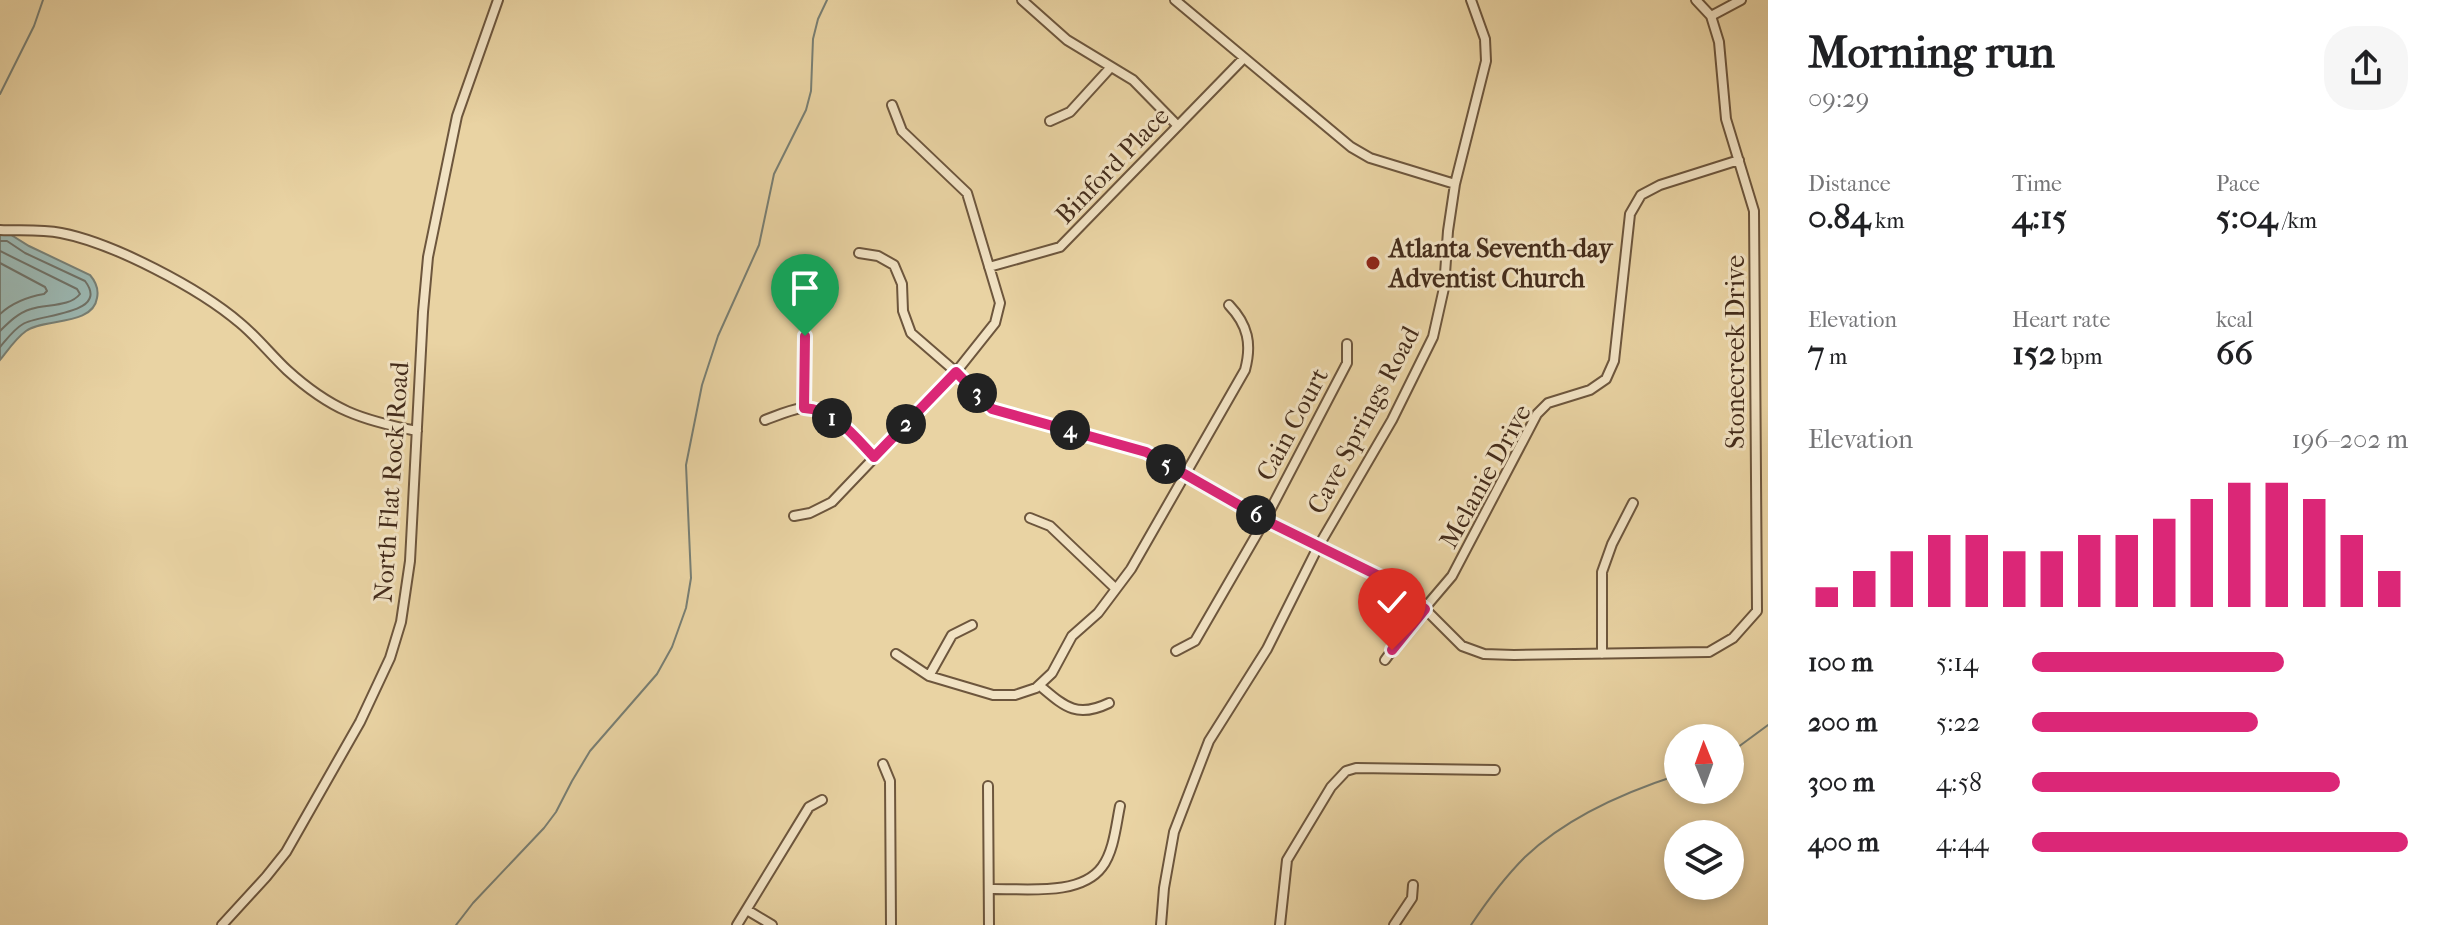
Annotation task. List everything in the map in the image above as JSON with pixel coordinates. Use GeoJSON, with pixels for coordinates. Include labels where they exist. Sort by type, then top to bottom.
{"type":"FeatureCollection","features":[{"type":"Feature","properties":{"kind":"street","name":"North Flat Rock Road"},"geometry":{"type":"LineString","coordinates":[[222,925],[286,852],[360,722],[390,658],[401,622],[408,572],[428,257],[457,116],[498,0]]}},
{"type":"Feature","properties":{"kind":"street"},"geometry":{"type":"LineString","coordinates":[[1022,0],[1067,40],[1133,80],[1178,126]]}},
{"type":"Feature","properties":{"kind":"street"},"geometry":{"type":"LineString","coordinates":[[1175,0],[1351,147],[1370,158],[1455,184]]}},
{"type":"Feature","properties":{"kind":"street","name":"Cave Springs Road"},"geometry":{"type":"LineString","coordinates":[[1161,925],[1174,832],[1209,741],[1267,649],[1318,547],[1392,420],[1433,337],[1444,288],[1455,184],[1486,61],[1485,39],[1471,0]]}},
{"type":"Feature","properties":{"kind":"street","name":"Stonecreek Drive"},"geometry":{"type":"LineString","coordinates":[[859,253],[878,256],[894,265],[902,284],[903,311],[911,333],[992,409],[1146,452],[1265,520],[1379,576],[1425,609],[1462,646],[1484,654],[1709,652],[1733,638],[1757,611],[1754,211],[1726,119],[1719,42],[1711,16],[1696,0]]}},
{"type":"Feature","properties":{"kind":"street"},"geometry":{"type":"LineString","coordinates":[[1711,16],[1741,0]]}},
{"type":"Feature","properties":{"kind":"street","name":"Binford Place"},"geometry":{"type":"LineString","coordinates":[[989,267],[1060,247],[1243,59]]}},
{"type":"Feature","properties":{"kind":"street"},"geometry":{"type":"LineString","coordinates":[[1050,121],[1070,112],[1111,67]]}},
{"type":"Feature","properties":{"kind":"street"},"geometry":{"type":"LineString","coordinates":[[794,516],[810,513],[832,502],[956,372],[995,323],[1000,303],[967,193],[902,131],[892,105]]}},
{"type":"Feature","properties":{"kind":"street","name":"Melanie Drive"},"geometry":{"type":"LineString","coordinates":[[1385,660],[1452,576],[1537,414],[1548,403],[1590,390],[1606,379],[1614,361],[1630,214],[1641,195],[1660,185],[1739,160]]}},
{"type":"Feature","properties":{"kind":"street"},"geometry":{"type":"LineString","coordinates":[[0,230],[59,232],[98,242],[171,279],[241,323],[321,399],[370,422],[417,431]]}},
{"type":"Feature","properties":{"kind":"street"},"geometry":{"type":"LineString","coordinates":[[896,654],[929,676],[993,695],[1015,695],[1039,685],[1052,673],[1072,636],[1098,613],[1131,569],[1245,370],[1250,352],[1249,339],[1240,317],[1229,305]]}},
{"type":"Feature","properties":{"kind":"street"},"geometry":{"type":"LineString","coordinates":[[804,408],[805,336]]}},
{"type":"Feature","properties":{"kind":"street","name":"Cain Court"},"geometry":{"type":"LineString","coordinates":[[1176,651],[1195,641],[1265,520],[1347,363],[1347,344]]}},
{"type":"Feature","properties":{"kind":"street"},"geometry":{"type":"LineString","coordinates":[[765,420],[804,408],[815,409],[841,423],[874,457]]}},
{"type":"Feature","properties":{"kind":"street"},"geometry":{"type":"LineString","coordinates":[[1602,654],[1602,572],[1633,503]]}},
{"type":"Feature","properties":{"kind":"street"},"geometry":{"type":"LineString","coordinates":[[1030,518],[1050,526],[1115,588]]}},
{"type":"Feature","properties":{"kind":"street"},"geometry":{"type":"LineString","coordinates":[[929,676],[952,635],[972,625]]}},
{"type":"Feature","properties":{"kind":"street"},"geometry":{"type":"LineString","coordinates":[[1039,685],[1064,706],[1092,711],[1109,703]]}},
{"type":"Feature","properties":{"kind":"street"},"geometry":{"type":"LineString","coordinates":[[883,764],[890,781],[891,925]]}},
{"type":"Feature","properties":{"kind":"street"},"geometry":{"type":"LineString","coordinates":[[1280,925],[1287,860],[1331,787],[1346,771],[1356,768],[1495,770]]}},
{"type":"Feature","properties":{"kind":"street"},"geometry":{"type":"LineString","coordinates":[[988,786],[989,925]]}},
{"type":"Feature","properties":{"kind":"street"},"geometry":{"type":"LineString","coordinates":[[737,925],[809,807],[822,800]]}},
{"type":"Feature","properties":{"kind":"street"},"geometry":{"type":"LineString","coordinates":[[989,889],[1063,888],[1086,882],[1102,867],[1111,849],[1120,806]]}},
{"type":"Feature","properties":{"kind":"street"},"geometry":{"type":"LineString","coordinates":[[1394,925],[1412,898],[1413,885]]}},
{"type":"Feature","properties":{"kind":"street"},"geometry":{"type":"LineString","coordinates":[[747,910],[772,925]]}},
{"type":"Feature","properties":{"kind":"water"},"geometry":{"type":"Polygon","coordinates":[[[0,233],[8,233],[90,275],[98,292],[94,307],[87,313],[26,331],[0,360],[0,233]]]}},
{"type":"Feature","properties":{"kind":"waterway"},"geometry":{"type":"LineString","coordinates":[[0,94],[34,26],[43,0]]}},
{"type":"Feature","properties":{"kind":"waterway"},"geometry":{"type":"LineString","coordinates":[[456,925],[544,828],[590,751],[657,674],[672,647],[686,608],[691,578],[686,465],[702,385],[718,336],[759,245],[774,174],[806,110],[811,91],[813,39],[827,0]]}},
{"type":"Feature","properties":{"kind":"waterway"},"geometry":{"type":"LineString","coordinates":[[1744,743],[1768,725]]}},
{"type":"Feature","properties":{"kind":"waterway"},"geometry":{"type":"LineString","coordinates":[[1471,925],[1496,890],[1541,843],[1577,818],[1617,798],[1664,780]]}},
{"type":"Feature","properties":{"kind":"place","name":"Atlanta Seventh-day Adventist Church"},"geometry":{"type":"Point","coordinates":[1373,263]}},
{"type":"Feature","properties":{"kind":"route"},"geometry":{"type":"LineString","coordinates":[[805,336],[804,408],[815,409],[841,423],[874,457],[956,372],[992,409],[1146,452],[1265,520],[1379,576],[1425,609],[1392,650]]}}]}
